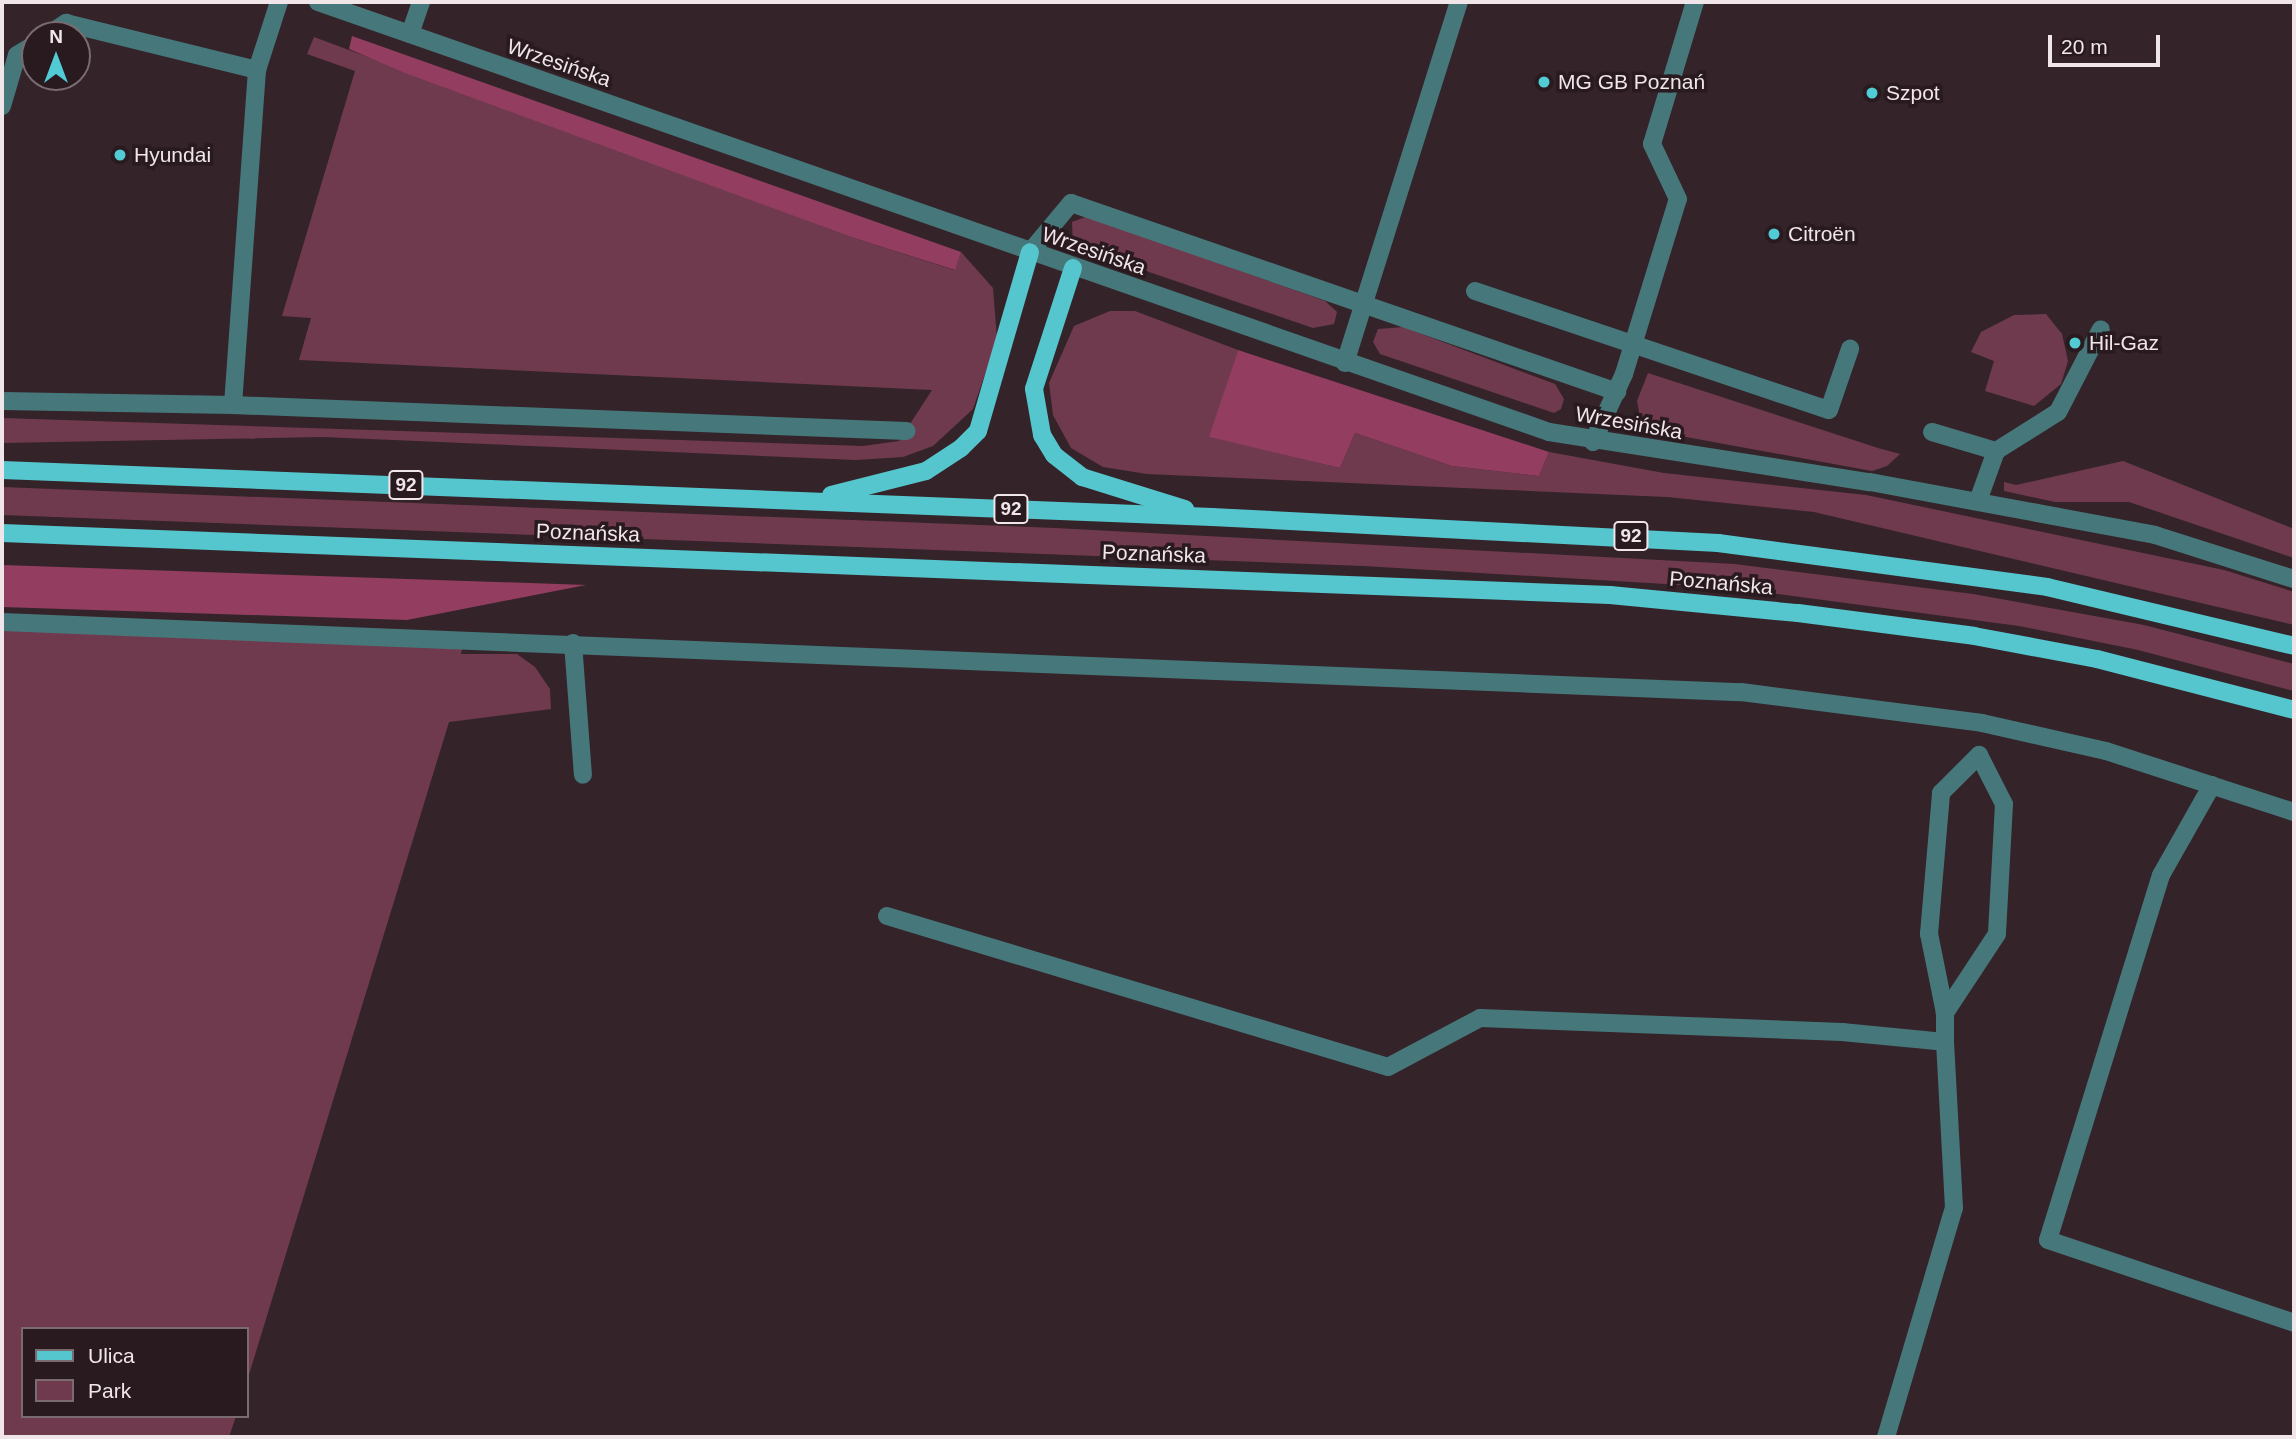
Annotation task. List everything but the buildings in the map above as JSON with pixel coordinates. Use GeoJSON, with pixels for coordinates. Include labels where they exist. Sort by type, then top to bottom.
{"type":"FeatureCollection","features":[{"type":"Feature","properties":{"kind":"main road"},"geometry":{"type":"LineString","coordinates":[[810,500],[926,471],[961,448],[978,431],[1030,252]]}},
{"type":"Feature","properties":{"kind":"main road"},"geometry":{"type":"LineString","coordinates":[[1073,268],[1034,389],[1042,435],[1054,455],[1082,477],[1212,517]]}},
{"type":"Feature","properties":{"kind":"main road","name":"Poznańska"},"geometry":{"type":"LineString","coordinates":[[2,470],[810,500],[1602,534],[1822,554],[2061,590],[2294,646]]}},
{"type":"Feature","properties":{"kind":"main road","name":"Poznańska"},"geometry":{"type":"LineString","coordinates":[[2,533],[1610,596],[1798,613],[1974,636],[2110,662],[2294,710]]}},
{"type":"Feature","properties":{"kind":"street"},"geometry":{"type":"LineString","coordinates":[[233,405],[257,70],[279,2]]}},
{"type":"Feature","properties":{"kind":"street","name":"Wrzesińska"},"geometry":{"type":"LineString","coordinates":[[318,2],[1497,416],[1593,442],[1870,482],[1978,501]]}},
{"type":"Feature","properties":{"kind":"street"},"geometry":{"type":"LineString","coordinates":[[410,34],[421,2]]}},
{"type":"Feature","properties":{"kind":"street"},"geometry":{"type":"LineString","coordinates":[[1345,363],[1459,2]]}},
{"type":"Feature","properties":{"kind":"street"},"geometry":{"type":"LineString","coordinates":[[1593,442],[1617,392],[1678,199],[1652,144],[1695,2]]}},
{"type":"Feature","properties":{"kind":"street"},"geometry":{"type":"LineString","coordinates":[[91,29],[257,70]]}},
{"type":"Feature","properties":{"kind":"street"},"geometry":{"type":"LineString","coordinates":[[2,106],[18,55],[21,53]]}},
{"type":"Feature","properties":{"kind":"street"},"geometry":{"type":"LineString","coordinates":[[1030,252],[1070,203],[1366,301],[1617,392]]}},
{"type":"Feature","properties":{"kind":"street"},"geometry":{"type":"LineString","coordinates":[[1475,291],[1829,410],[1850,349]]}},
{"type":"Feature","properties":{"kind":"street"},"geometry":{"type":"LineString","coordinates":[[2101,329],[2058,412],[1996,451],[1978,501],[2155,535],[2294,579]]}},
{"type":"Feature","properties":{"kind":"street"},"geometry":{"type":"LineString","coordinates":[[2,401],[233,405],[906,431]]}},
{"type":"Feature","properties":{"kind":"street"},"geometry":{"type":"LineString","coordinates":[[1932,432],[1996,451]]}},
{"type":"Feature","properties":{"kind":"street"},"geometry":{"type":"LineString","coordinates":[[2,621],[1741,692],[1982,723],[2106,751],[2294,812]]}},
{"type":"Feature","properties":{"kind":"street"},"geometry":{"type":"LineString","coordinates":[[573,643],[583,775]]}},
{"type":"Feature","properties":{"kind":"street"},"geometry":{"type":"LineString","coordinates":[[1945,1013],[1997,934],[2004,804],[1979,755],[1982,723]]}},
{"type":"Feature","properties":{"kind":"street"},"geometry":{"type":"LineString","coordinates":[[1886,1437],[1954,1208],[1945,1013],[1929,934],[1941,793],[1979,755]]}},
{"type":"Feature","properties":{"kind":"street"},"geometry":{"type":"LineString","coordinates":[[2212,785],[2161,875],[2048,1240],[2294,1323]]}},
{"type":"Feature","properties":{"kind":"street"},"geometry":{"type":"LineString","coordinates":[[887,916],[1388,1067],[1480,1018],[1842,1032],[1945,1042]]}},
{"type":"Feature","properties":{"kind":"green space"},"geometry":{"type":"Polygon","coordinates":[[[314,37],[854,238],[954,270],[961,252],[993,288],[997,339],[973,409],[933,446],[903,457],[856,460],[323,437],[2,443],[2,418],[863,446],[899,441],[932,390],[299,360],[311,318],[282,316],[355,71],[307,54],[314,37]]]}},
{"type":"Feature","properties":{"kind":"green space"},"geometry":{"type":"Polygon","coordinates":[[[1088,216],[1325,301],[1337,312],[1334,324],[1313,328],[1073,246],[1072,222],[1088,216]]]}},
{"type":"Feature","properties":{"kind":"green space"},"geometry":{"type":"Polygon","coordinates":[[[1110,311],[1135,311],[1238,350],[1210,437],[1340,468],[1355,433],[1452,466],[1539,476],[1549,452],[1664,473],[1866,495],[2224,570],[2294,592],[2294,625],[1814,512],[1667,497],[1147,474],[1103,467],[1071,448],[1053,415],[1049,383],[1074,326],[1110,311]]]}},
{"type":"Feature","properties":{"kind":"green space"},"geometry":{"type":"Polygon","coordinates":[[[2046,314],[2062,334],[2068,361],[2061,384],[2034,406],[1985,391],[1994,361],[1971,352],[1981,332],[2014,315],[2046,314]]]}},
{"type":"Feature","properties":{"kind":"green space"},"geometry":{"type":"Polygon","coordinates":[[[1403,327],[1555,384],[1564,399],[1561,409],[1554,413],[1380,354],[1373,342],[1378,329],[1403,327]]]}},
{"type":"Feature","properties":{"kind":"green space"},"geometry":{"type":"Polygon","coordinates":[[[1648,373],[1900,454],[1887,466],[1872,471],[1659,432],[1641,422],[1637,401],[1648,373]]]}},
{"type":"Feature","properties":{"kind":"green space"},"geometry":{"type":"Polygon","coordinates":[[[2123,461],[2294,529],[2294,558],[2129,502],[2055,502],[2004,491],[2004,482],[2016,485],[2123,461]]]}},
{"type":"Feature","properties":{"kind":"green space"},"geometry":{"type":"Polygon","coordinates":[[[2,487],[1055,528],[1735,564],[1973,594],[2144,625],[2294,664],[2294,691],[2138,650],[2019,626],[1732,588],[1364,566],[2,515],[2,487]]]}},
{"type":"Feature","properties":{"kind":"green space"},"geometry":{"type":"Polygon","coordinates":[[[2,622],[464,639],[461,654],[517,654],[535,667],[550,689],[551,709],[449,722],[248,1378],[248,1327],[21,1327],[21,1418],[235,1418],[229,1437],[2,1437],[2,622]]]}},
{"type":"Feature","properties":{"kind":"shaded area"},"geometry":{"type":"Polygon","coordinates":[[[352,36],[961,252],[955,270],[854,238],[405,73],[349,49],[352,36]]]}},
{"type":"Feature","properties":{"kind":"shaded area"},"geometry":{"type":"Polygon","coordinates":[[[1238,350],[1549,452],[1539,476],[1452,466],[1355,433],[1340,468],[1209,437],[1238,350]]]}},
{"type":"Feature","properties":{"kind":"shaded area"},"geometry":{"type":"Polygon","coordinates":[[[2,565],[586,585],[407,620],[2,607],[2,565]]]}},
{"type":"Feature","properties":{"kind":"place","name":"MG GB Poznań"},"geometry":{"type":"Point","coordinates":[1544,82]}},
{"type":"Feature","properties":{"kind":"place","name":"Szpot"},"geometry":{"type":"Point","coordinates":[1872,93]}},
{"type":"Feature","properties":{"kind":"place","name":"Hyundai"},"geometry":{"type":"Point","coordinates":[120,155]}},
{"type":"Feature","properties":{"kind":"place","name":"Citroën"},"geometry":{"type":"Point","coordinates":[1774,234]}},
{"type":"Feature","properties":{"kind":"place","name":"Hil-Gaz"},"geometry":{"type":"Point","coordinates":[2075,343]}}]}
